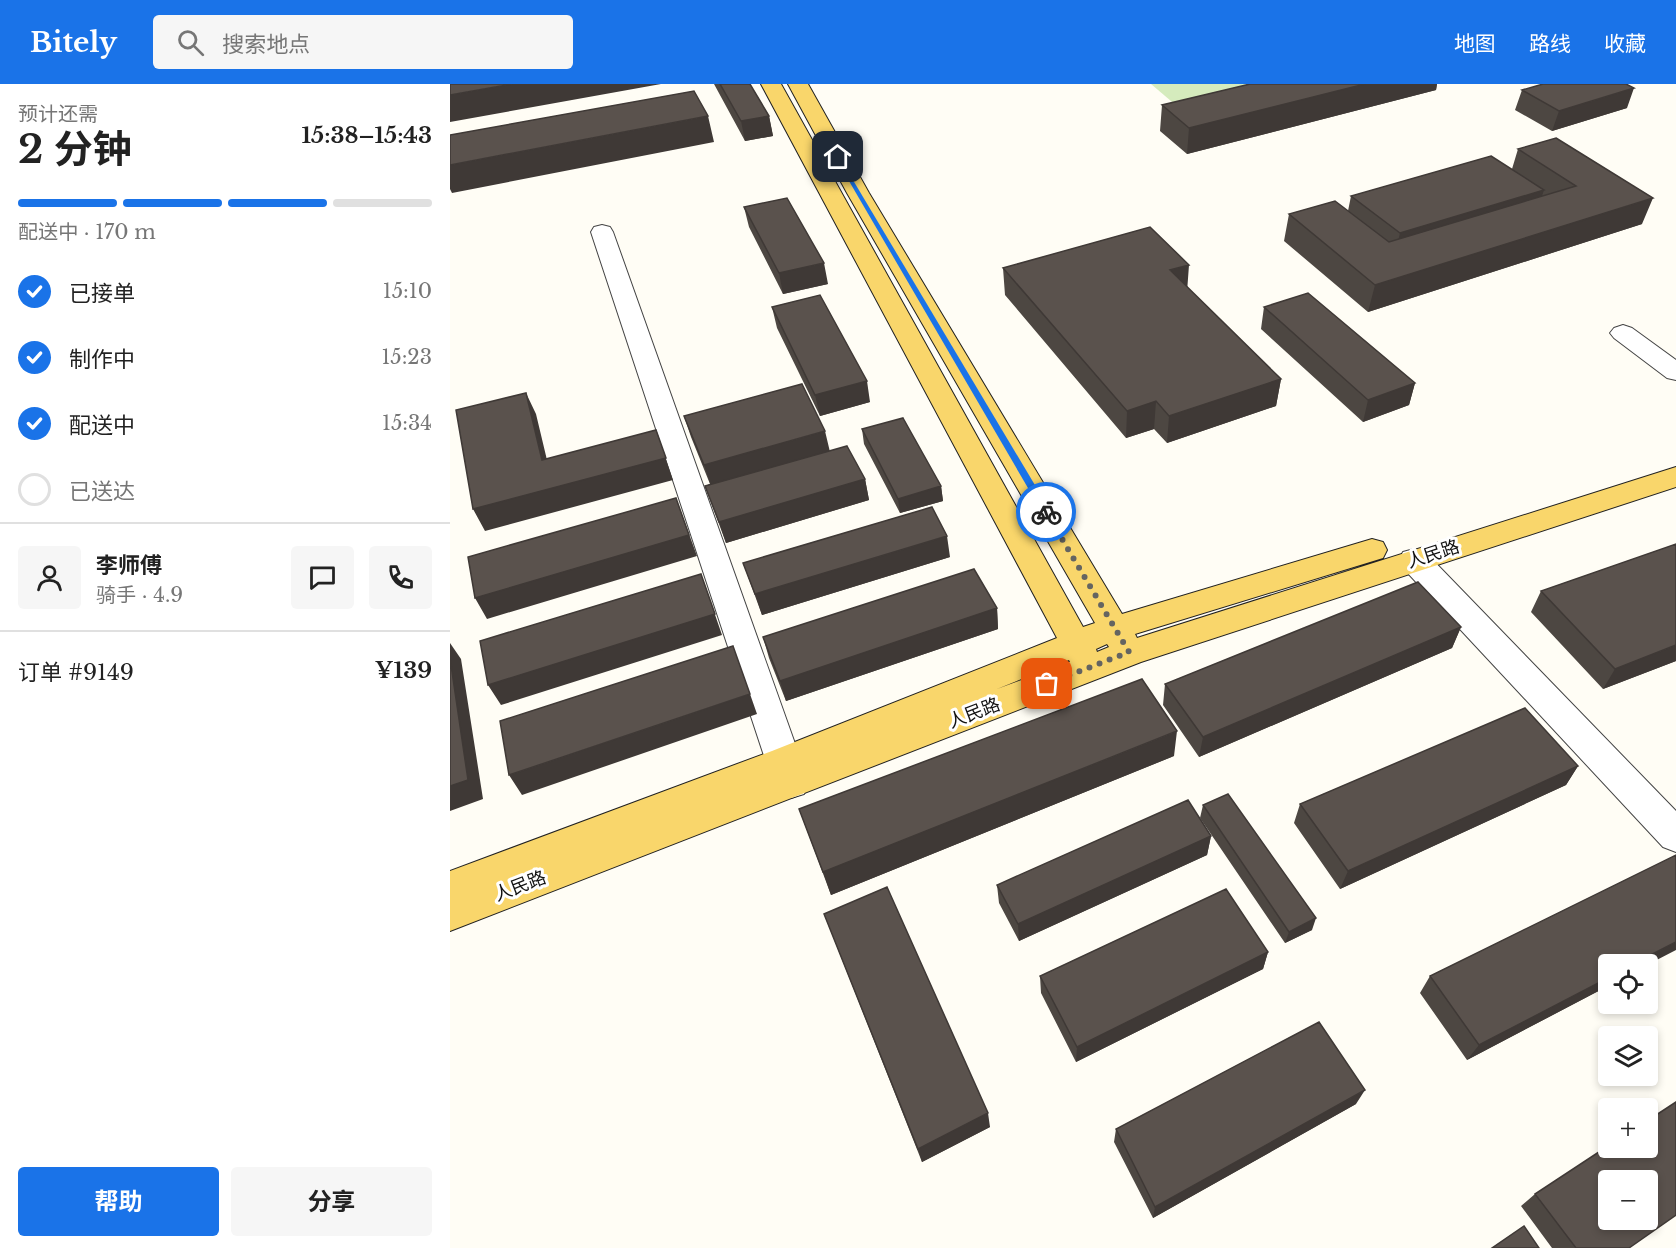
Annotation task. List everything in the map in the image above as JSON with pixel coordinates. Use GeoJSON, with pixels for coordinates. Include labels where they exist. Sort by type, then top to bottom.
{"type":"FeatureCollection","features":[{"type":"Feature","properties":{"kind":"main road"},"geometry":{"type":"LineString","coordinates":[[771,84],[1083,656]]}},
{"type":"Feature","properties":{"kind":"main road"},"geometry":{"type":"LineString","coordinates":[[798,84],[858,193],[1122,640],[1676,457]]}},
{"type":"Feature","properties":{"kind":"main road","name":"人民路"},"geometry":{"type":"LineString","coordinates":[[450,913],[788,772],[1122,640],[1414,560],[1676,477]]}},
{"type":"Feature","properties":{"kind":"main road"},"geometry":{"type":"LineString","coordinates":[[450,888],[788,772]]}},
{"type":"Feature","properties":{"kind":"street"},"geometry":{"type":"LineString","coordinates":[[602,232],[788,772]]}},
{"type":"Feature","properties":{"kind":"street"},"geometry":{"type":"LineString","coordinates":[[1623,333],[1676,372]]}},
{"type":"Feature","properties":{"kind":"street"},"geometry":{"type":"LineString","coordinates":[[1414,560],[1676,837]]}},
{"type":"Feature","properties":{"kind":"green space"},"geometry":{"type":"Polygon","coordinates":[[[1151,84],[1278,84],[1178,107],[1151,84]]]}},
{"type":"Feature","properties":{"kind":"building"},"geometry":{"type":"Polygon","coordinates":[[[450,84],[512,84],[450,95],[450,84]]]}},
{"type":"Feature","properties":{"kind":"building"},"geometry":{"type":"Polygon","coordinates":[[[720,84],[750,84],[769,116],[741,121],[720,84]]]}},
{"type":"Feature","properties":{"kind":"building"},"geometry":{"type":"Polygon","coordinates":[[[1250,84],[1365,84],[1189,128],[1162,105],[1250,84]]]}},
{"type":"Feature","properties":{"kind":"building"},"geometry":{"type":"Polygon","coordinates":[[[1543,84],[1626,84],[1634,88],[1559,111],[1522,90],[1543,84]]]}},
{"type":"Feature","properties":{"kind":"building"},"geometry":{"type":"Polygon","coordinates":[[[694,91],[708,116],[450,165],[450,135],[694,91]]]}},
{"type":"Feature","properties":{"kind":"building"},"geometry":{"type":"Polygon","coordinates":[[[1556,138],[1653,198],[1375,285],[1289,214],[1335,201],[1389,242],[1576,186],[1518,149],[1556,138]]]}},
{"type":"Feature","properties":{"kind":"building"},"geometry":{"type":"Polygon","coordinates":[[[1491,156],[1544,190],[1400,233],[1351,196],[1491,156]]]}},
{"type":"Feature","properties":{"kind":"building"},"geometry":{"type":"Polygon","coordinates":[[[787,198],[824,263],[779,273],[744,207],[787,198]]]}},
{"type":"Feature","properties":{"kind":"building"},"geometry":{"type":"Polygon","coordinates":[[[1150,227],[1189,265],[1170,270],[1281,379],[1169,416],[1156,401],[1127,411],[1003,268],[1150,227]]]}},
{"type":"Feature","properties":{"kind":"building"},"geometry":{"type":"Polygon","coordinates":[[[1308,293],[1415,383],[1368,400],[1264,307],[1308,293]]]}},
{"type":"Feature","properties":{"kind":"building"},"geometry":{"type":"Polygon","coordinates":[[[820,295],[867,381],[815,395],[772,307],[820,295]]]}},
{"type":"Feature","properties":{"kind":"building"},"geometry":{"type":"Polygon","coordinates":[[[802,384],[825,431],[704,465],[684,416],[802,384]]]}},
{"type":"Feature","properties":{"kind":"building"},"geometry":{"type":"Polygon","coordinates":[[[526,393],[542,460],[656,430],[666,458],[473,509],[456,410],[526,393]]]}},
{"type":"Feature","properties":{"kind":"building"},"geometry":{"type":"Polygon","coordinates":[[[903,418],[941,486],[898,499],[862,429],[903,418]]]}},
{"type":"Feature","properties":{"kind":"building"},"geometry":{"type":"Polygon","coordinates":[[[847,446],[865,479],[719,522],[705,486],[847,446]]]}},
{"type":"Feature","properties":{"kind":"building"},"geometry":{"type":"Polygon","coordinates":[[[676,498],[689,535],[475,598],[468,557],[676,498]]]}},
{"type":"Feature","properties":{"kind":"building"},"geometry":{"type":"Polygon","coordinates":[[[932,507],[947,536],[755,594],[743,563],[932,507]]]}},
{"type":"Feature","properties":{"kind":"building"},"geometry":{"type":"Polygon","coordinates":[[[1676,544],[1676,645],[1615,669],[1541,591],[1676,544]]]}},
{"type":"Feature","properties":{"kind":"building"},"geometry":{"type":"Polygon","coordinates":[[[974,569],[997,608],[780,681],[763,637],[974,569]]]}},
{"type":"Feature","properties":{"kind":"building"},"geometry":{"type":"Polygon","coordinates":[[[701,574],[715,614],[488,685],[480,641],[701,574]]]}},
{"type":"Feature","properties":{"kind":"building"},"geometry":{"type":"Polygon","coordinates":[[[1418,582],[1461,627],[1203,737],[1165,684],[1418,582]]]}},
{"type":"Feature","properties":{"kind":"building"},"geometry":{"type":"Polygon","coordinates":[[[733,646],[750,694],[509,775],[500,721],[733,646]]]}},
{"type":"Feature","properties":{"kind":"building"},"geometry":{"type":"Polygon","coordinates":[[[450,658],[468,780],[450,786],[450,658]]]}},
{"type":"Feature","properties":{"kind":"building"},"geometry":{"type":"Polygon","coordinates":[[[1142,679],[1177,731],[823,872],[799,809],[1142,679]]]}},
{"type":"Feature","properties":{"kind":"building"},"geometry":{"type":"Polygon","coordinates":[[[1525,708],[1578,766],[1348,871],[1300,804],[1525,708]]]}},
{"type":"Feature","properties":{"kind":"building"},"geometry":{"type":"Polygon","coordinates":[[[1228,794],[1316,918],[1289,932],[1203,805],[1228,794]]]}},
{"type":"Feature","properties":{"kind":"building"},"geometry":{"type":"Polygon","coordinates":[[[1188,800],[1211,836],[1018,924],[997,885],[1188,800]]]}},
{"type":"Feature","properties":{"kind":"building"},"geometry":{"type":"Polygon","coordinates":[[[1676,855],[1676,942],[1653,954],[1598,954],[1598,983],[1479,1045],[1430,976],[1676,855]]]}},
{"type":"Feature","properties":{"kind":"building"},"geometry":{"type":"Polygon","coordinates":[[[887,887],[988,1113],[918,1149],[824,914],[887,887]]]}},
{"type":"Feature","properties":{"kind":"building"},"geometry":{"type":"Polygon","coordinates":[[[1226,889],[1268,952],[1077,1047],[1040,976],[1226,889]]]}},
{"type":"Feature","properties":{"kind":"building"},"geometry":{"type":"Polygon","coordinates":[[[1319,1022],[1365,1090],[1155,1207],[1116,1129],[1319,1022]]]}},
{"type":"Feature","properties":{"kind":"building"},"geometry":{"type":"Polygon","coordinates":[[[1676,1102],[1676,1215],[1658,1228],[1658,1170],[1598,1170],[1598,1230],[1655,1230],[1629,1248],[1576,1248],[1535,1194],[1598,1153],[1598,1158],[1658,1158],[1658,1114],[1676,1102]]]}},
{"type":"Feature","properties":{"kind":"building"},"geometry":{"type":"Polygon","coordinates":[[[1524,1226],[1539,1248],[1492,1248],[1524,1226]]]}},
{"type":"Feature","properties":{"kind":"way so far"},"geometry":{"type":"LineString","coordinates":[[1046,512],[1129,652],[1047,684]]}},
{"type":"Feature","properties":{"kind":"route"},"geometry":{"type":"LineString","coordinates":[[838,157],[1046,512]]}}]}
